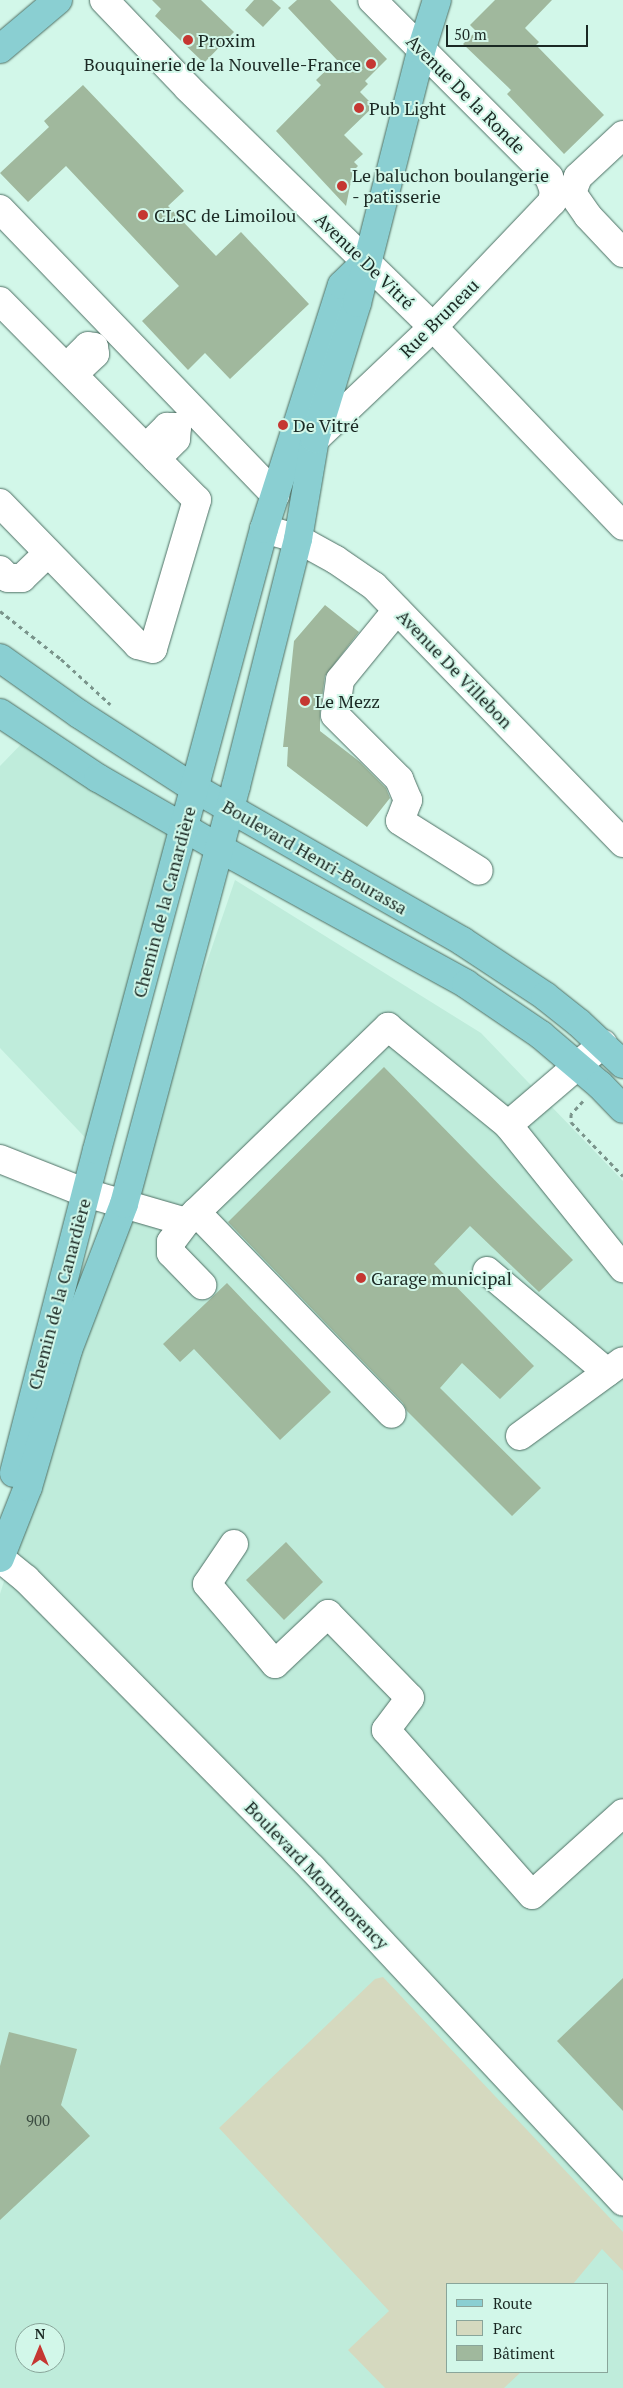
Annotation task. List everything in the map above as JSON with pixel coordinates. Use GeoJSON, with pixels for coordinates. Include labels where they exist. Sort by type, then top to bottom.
{"type":"FeatureCollection","features":[{"type":"Feature","properties":{"kind":"main road"},"geometry":{"type":"LineString","coordinates":[[0,49],[58,0]]}},
{"type":"Feature","properties":{"kind":"main road","name":"Chemin de la Canardière"},"geometry":{"type":"LineString","coordinates":[[0,1558],[28,1487],[68,1350],[124,1204],[230,808],[298,539],[315,439],[357,303],[421,51],[438,0]]}},
{"type":"Feature","properties":{"kind":"main road","name":"Chemin de la Canardière"},"geometry":{"type":"LineString","coordinates":[[0,1558],[7,1466],[86,1193],[264,529],[342,285],[366,262]]}},
{"type":"Feature","properties":{"kind":"main road","name":"Boulevard Henri-Bourassa"},"geometry":{"type":"LineString","coordinates":[[0,658],[79,714],[194,788],[462,941],[545,996],[603,1044],[623,1064]]}},
{"type":"Feature","properties":{"kind":"main road","name":"Boulevard Henri-Bourassa"},"geometry":{"type":"LineString","coordinates":[[0,713],[98,778],[219,848],[466,984],[540,1036],[600,1085],[623,1109]]}},
{"type":"Feature","properties":{"kind":"street","name":"Avenue De Vitré"},"geometry":{"type":"LineString","coordinates":[[104,0],[188,88],[433,327],[623,526]]}},
{"type":"Feature","properties":{"kind":"street","name":"Avenue De la Ronde"},"geometry":{"type":"LineString","coordinates":[[372,0],[623,253]]}},
{"type":"Feature","properties":{"kind":"street","name":"Rue Bruneau"},"geometry":{"type":"LineString","coordinates":[[315,439],[433,327],[552,202],[623,135]]}},
{"type":"Feature","properties":{"kind":"street"},"geometry":{"type":"LineString","coordinates":[[0,209],[114,327],[186,419],[275,495]]}},
{"type":"Feature","properties":{"kind":"street"},"geometry":{"type":"LineString","coordinates":[[0,301],[72,370],[198,500],[153,649],[138,645],[0,503]]}},
{"type":"Feature","properties":{"kind":"street"},"geometry":{"type":"LineString","coordinates":[[72,370],[73,361],[88,346],[94,347],[114,327]]}},
{"type":"Feature","properties":{"kind":"street"},"geometry":{"type":"LineString","coordinates":[[151,453],[167,427],[186,419]]}},
{"type":"Feature","properties":{"kind":"street","name":"Avenue De Villebon"},"geometry":{"type":"LineString","coordinates":[[264,529],[298,539],[336,560],[374,586],[623,843]]}},
{"type":"Feature","properties":{"kind":"street"},"geometry":{"type":"LineString","coordinates":[[0,570],[8,578],[22,578],[48,553]]}},
{"type":"Feature","properties":{"kind":"street"},"geometry":{"type":"LineString","coordinates":[[397,610],[340,680],[335,715],[399,778],[408,800],[400,821],[479,871]]}},
{"type":"Feature","properties":{"kind":"street"},"geometry":{"type":"LineString","coordinates":[[202,1285],[171,1253],[171,1242],[191,1217],[388,1027],[508,1125],[623,1268]]}},
{"type":"Feature","properties":{"kind":"street"},"geometry":{"type":"LineString","coordinates":[[508,1125],[603,1044]]}},
{"type":"Feature","properties":{"kind":"street"},"geometry":{"type":"LineString","coordinates":[[0,1159],[86,1193],[124,1204],[191,1217],[392,1414]]}},
{"type":"Feature","properties":{"kind":"street"},"geometry":{"type":"LineString","coordinates":[[487,1271],[615,1366],[520,1436]]}},
{"type":"Feature","properties":{"kind":"street"},"geometry":{"type":"LineString","coordinates":[[234,1544],[207,1584],[213,1592],[275,1664],[328,1614],[410,1698],[386,1730],[532,1895],[623,1812]]}},
{"type":"Feature","properties":{"kind":"street","name":"Boulevard Montmorency"},"geometry":{"type":"LineString","coordinates":[[0,1558],[26,1579],[312,1868],[623,2202]]}},
{"type":"Feature","properties":{"kind":"path"},"geometry":{"type":"LineString","coordinates":[[0,611],[60,660],[113,708]]}},
{"type":"Feature","properties":{"kind":"path"},"geometry":{"type":"LineString","coordinates":[[586,1098],[571,1114],[571,1122],[623,1176]]}},
{"type":"Feature","properties":{"kind":"shaded area"},"geometry":{"type":"Polygon","coordinates":[[[30,735],[184,827],[97,1150],[0,1048],[0,766],[30,735]]]}},
{"type":"Feature","properties":{"kind":"shaded area"},"geometry":{"type":"Polygon","coordinates":[[[235,880],[481,1033],[623,1181],[623,2388],[0,2388],[0,1594],[124,1204],[235,880]]]}},
{"type":"Feature","properties":{"kind":"green space"},"geometry":{"type":"Polygon","coordinates":[[[383,1977],[623,2232],[623,2271],[602,2249],[574,2283],[446,2283],[446,2373],[520,2373],[504,2388],[385,2388],[348,2350],[389,2311],[219,2128],[375,1979],[383,1977]]]}},
{"type":"Feature","properties":{"kind":"building"},"geometry":{"type":"Polygon","coordinates":[[[152,0],[201,0],[234,32],[204,63],[155,16],[161,9],[152,0]]]}},
{"type":"Feature","properties":{"kind":"building"},"geometry":{"type":"Polygon","coordinates":[[[254,0],[272,0],[281,8],[263,27],[245,10],[254,0]]]}},
{"type":"Feature","properties":{"kind":"building"},"geometry":{"type":"Polygon","coordinates":[[[297,0],[330,0],[387,59],[365,81],[368,84],[360,92],[374,106],[344,135],[363,154],[354,162],[358,166],[353,171],[346,206],[276,131],[321,85],[316,80],[337,60],[288,8],[297,0]]]}},
{"type":"Feature","properties":{"kind":"building"},"geometry":{"type":"Polygon","coordinates":[[[495,0],[552,0],[525,28],[539,42],[536,45],[604,115],[564,154],[507,94],[511,90],[463,44],[476,31],[470,25],[495,0]]]}},
{"type":"Feature","properties":{"kind":"building"},"geometry":{"type":"Polygon","coordinates":[[[83,85],[184,191],[168,206],[216,256],[241,232],[309,304],[230,379],[205,353],[188,370],[142,321],[179,286],[66,166],[28,202],[0,173],[49,127],[44,121],[83,85]]]}},
{"type":"Feature","properties":{"kind":"building","name":"Le Mezz"},"geometry":{"type":"Polygon","coordinates":[[[325,605],[359,632],[325,676],[320,713],[320,731],[360,762],[386,788],[390,798],[367,827],[287,766],[288,747],[283,747],[294,641],[325,605]]]}},
{"type":"Feature","properties":{"kind":"building","name":"Garage municipal"},"geometry":{"type":"Polygon","coordinates":[[[384,1067],[573,1260],[539,1292],[470,1226],[434,1264],[534,1366],[500,1399],[462,1363],[440,1388],[541,1488],[512,1516],[407,1411],[403,1403],[228,1222],[384,1067]]]}},
{"type":"Feature","properties":{"kind":"building"},"geometry":{"type":"Polygon","coordinates":[[[227,1283],[331,1392],[280,1440],[194,1349],[180,1362],[163,1344],[227,1283]]]}},
{"type":"Feature","properties":{"kind":"building"},"geometry":{"type":"Polygon","coordinates":[[[286,1542],[323,1582],[284,1620],[246,1580],[286,1542]]]}},
{"type":"Feature","properties":{"kind":"building"},"geometry":{"type":"Polygon","coordinates":[[[623,1978],[623,2111],[557,2041],[623,1978]]]}},
{"type":"Feature","properties":{"kind":"building"},"geometry":{"type":"Polygon","coordinates":[[[9,2032],[77,2049],[61,2105],[90,2136],[0,2220],[0,2066],[9,2032]]]}},
{"type":"Feature","properties":{"kind":"place","name":"Proxim"},"geometry":{"type":"Point","coordinates":[188,40]}},
{"type":"Feature","properties":{"kind":"place","name":"Bouquinerie de la Nouvelle-France"},"geometry":{"type":"Point","coordinates":[371,64]}},
{"type":"Feature","properties":{"kind":"place","name":"Pub Light"},"geometry":{"type":"Point","coordinates":[359,108]}},
{"type":"Feature","properties":{"kind":"place","name":"Le baluchon boulangerie - patisserie"},"geometry":{"type":"Point","coordinates":[342,186]}},
{"type":"Feature","properties":{"kind":"place","name":"CLSC de Limoilou"},"geometry":{"type":"Point","coordinates":[143,215]}},
{"type":"Feature","properties":{"kind":"place","name":"De Vitré"},"geometry":{"type":"Point","coordinates":[283,425]}},
{"type":"Feature","properties":{"kind":"place","name":"Le Mezz"},"geometry":{"type":"Point","coordinates":[305,701]}},
{"type":"Feature","properties":{"kind":"place","name":"Garage municipal"},"geometry":{"type":"Point","coordinates":[361,1278]}}]}
